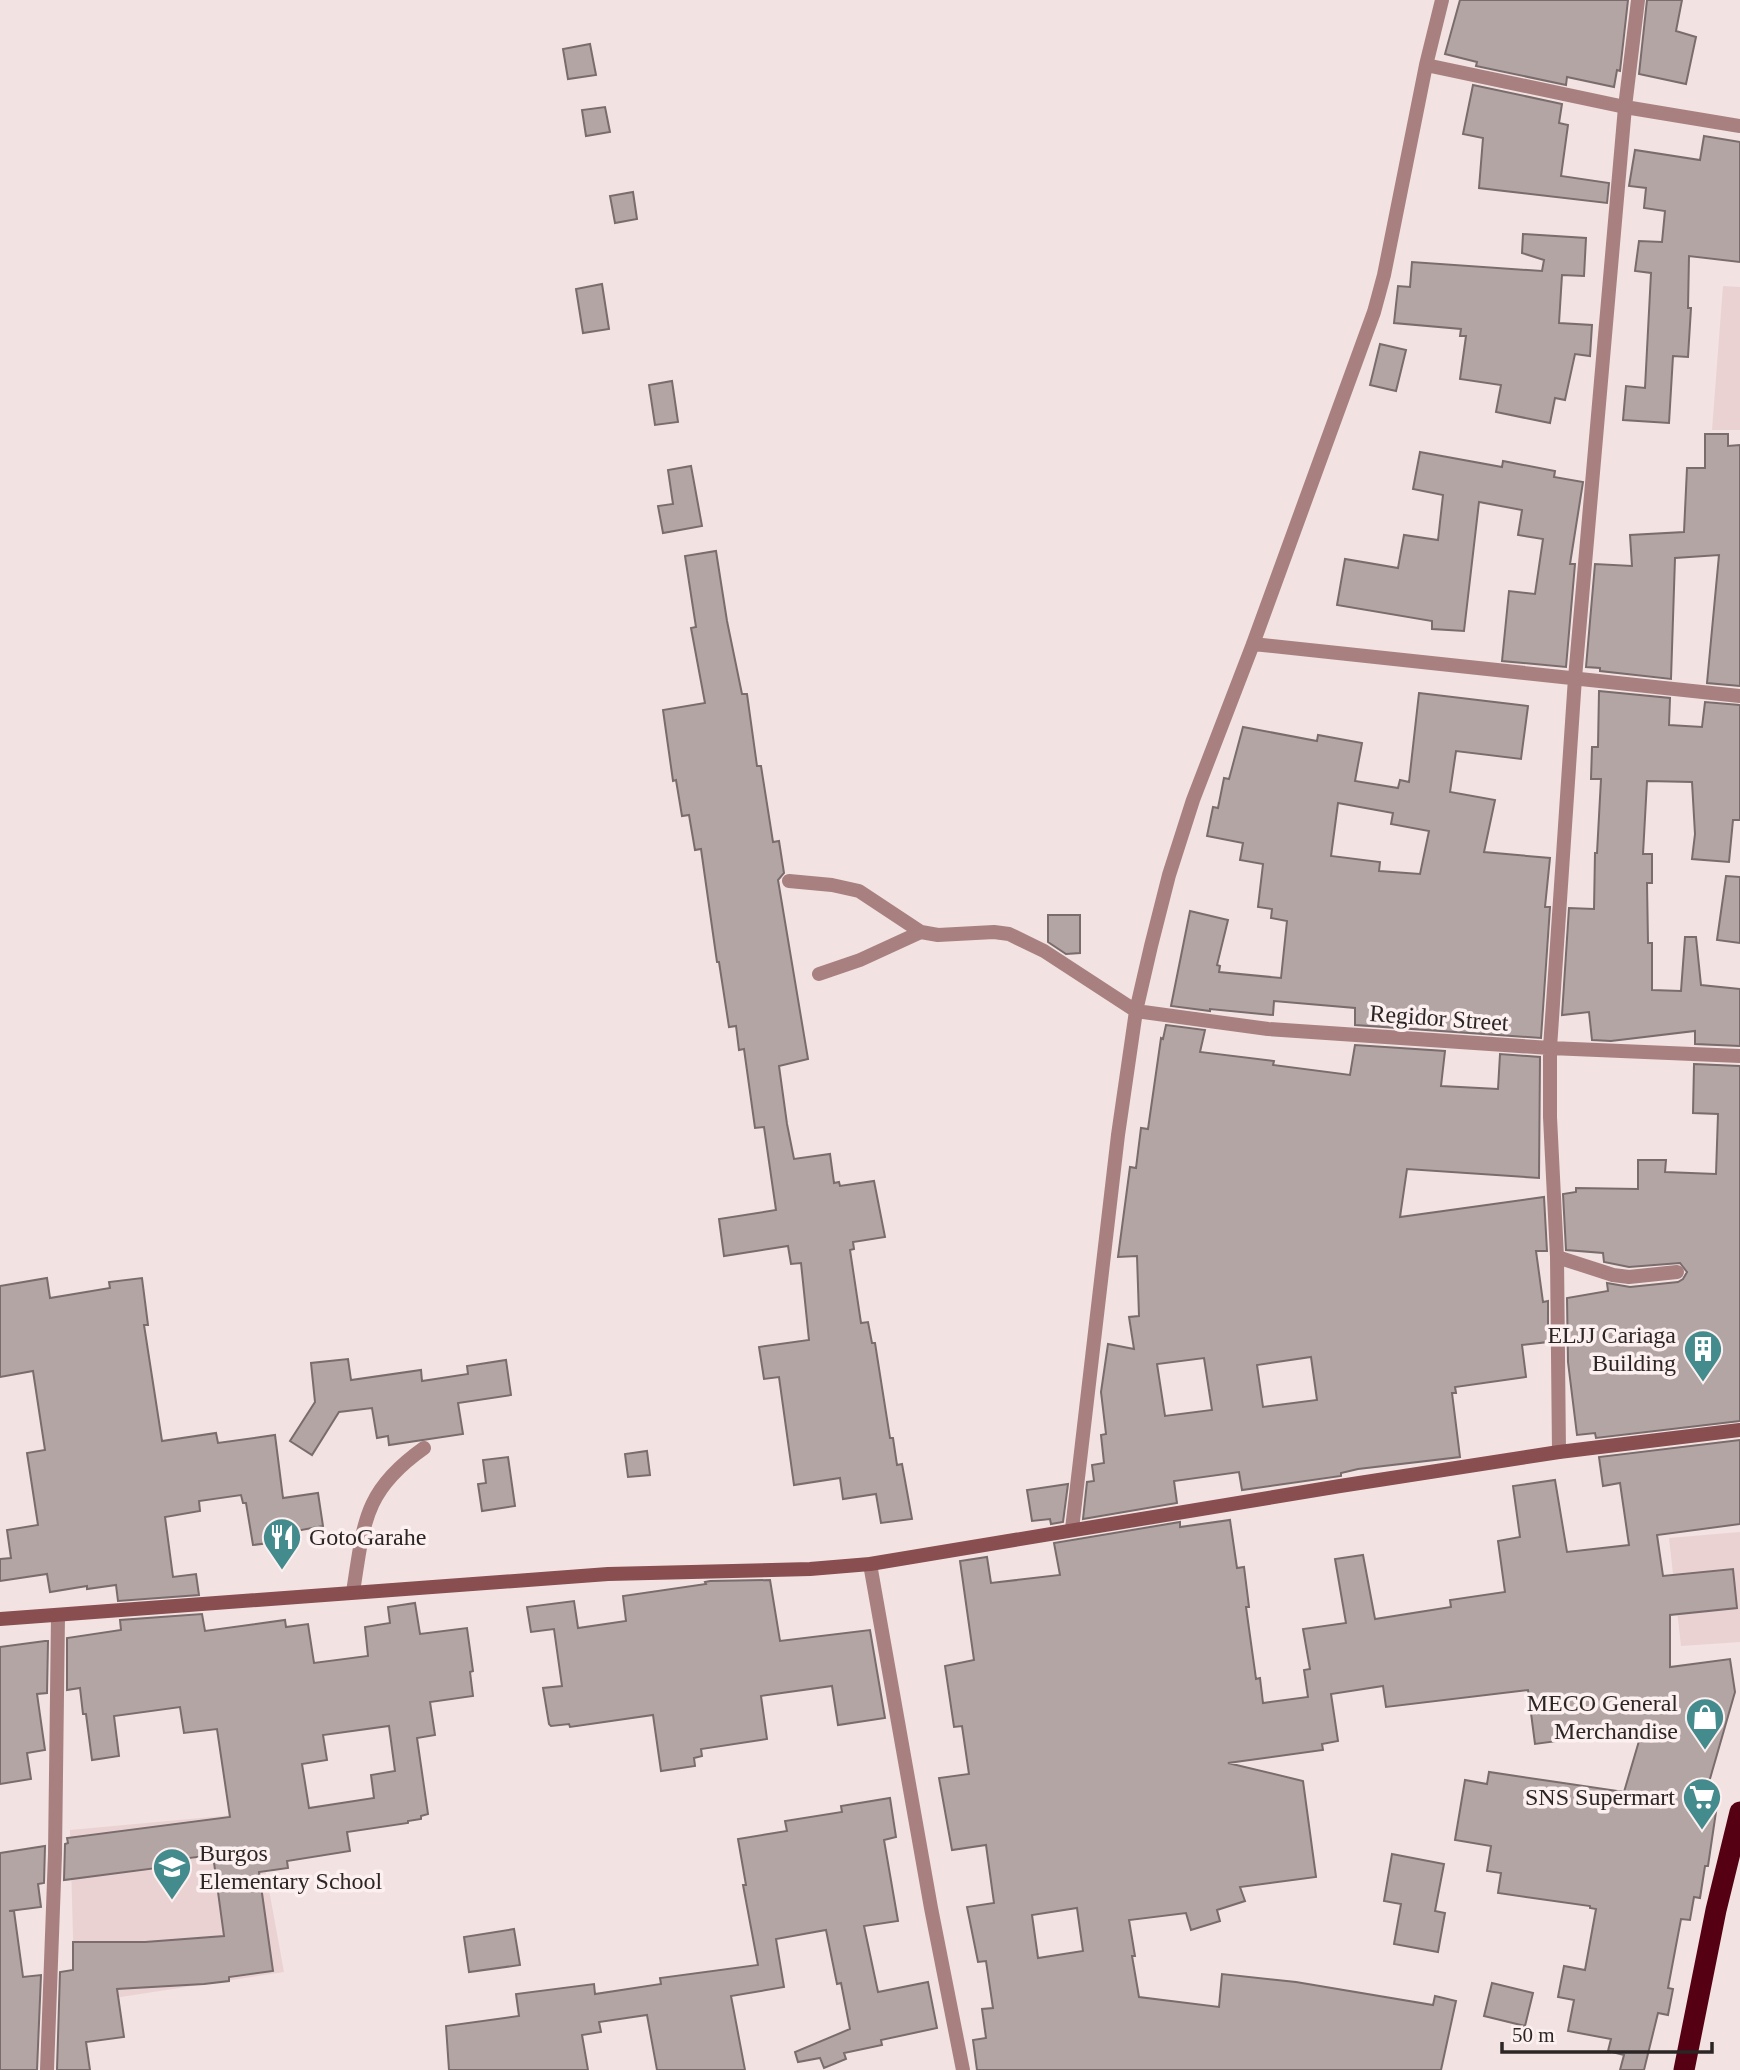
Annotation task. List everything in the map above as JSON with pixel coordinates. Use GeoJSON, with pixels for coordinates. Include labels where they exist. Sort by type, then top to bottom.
{"type":"FeatureCollection","features":[{"type":"Feature","properties":{"kind":"highway"},"geometry":{"type":"LineString","coordinates":[[1684,2070],[1716,1910],[1740,1812]]}},
{"type":"Feature","properties":{"kind":"street"},"geometry":{"type":"LineString","coordinates":[[1072,1530],[1118,1135],[1136,1011],[1169,875],[1193,800],[1374,312],[1442,0]]}},
{"type":"Feature","properties":{"kind":"street"},"geometry":{"type":"LineString","coordinates":[[1559,1452],[1557,1257],[1550,1117],[1550,1048],[1575,678],[1625,107],[1638,0]]}},
{"type":"Feature","properties":{"kind":"street"},"geometry":{"type":"LineString","coordinates":[[1426,65],[1625,107],[1740,126]]}},
{"type":"Feature","properties":{"kind":"street"},"geometry":{"type":"LineString","coordinates":[[1253,644],[1740,696]]}},
{"type":"Feature","properties":{"kind":"street"},"geometry":{"type":"LineString","coordinates":[[789,881],[832,885],[859,891],[921,932],[938,935],[994,932],[1009,934],[1044,951],[1136,1011]]}},
{"type":"Feature","properties":{"kind":"street"},"geometry":{"type":"LineString","coordinates":[[819,974],[860,960],[921,932]]}},
{"type":"Feature","properties":{"kind":"street","name":"Regidor Street"},"geometry":{"type":"LineString","coordinates":[[1136,1011],[1268,1030],[1550,1048],[1740,1056]]}},
{"type":"Feature","properties":{"kind":"street"},"geometry":{"type":"LineString","coordinates":[[1557,1257],[1613,1275],[1629,1277],[1677,1272]]}},
{"type":"Feature","properties":{"kind":"street"},"geometry":{"type":"LineString","coordinates":[[0,1619],[608,1574],[797,1570],[870,1564],[1559,1452],[1740,1430]]}},
{"type":"Feature","properties":{"kind":"street"},"geometry":{"type":"LineString","coordinates":[[353,1592],[363,1529],[370,1508],[384,1483],[399,1465],[424,1448]]}},
{"type":"Feature","properties":{"kind":"street"},"geometry":{"type":"LineString","coordinates":[[870,1564],[963,2070]]}},
{"type":"Feature","properties":{"kind":"street"},"geometry":{"type":"LineString","coordinates":[[47,2070],[58,1616]]}},
{"type":"Feature","properties":{"kind":"shaded area"},"geometry":{"type":"Polygon","coordinates":[[[1723,286],[1740,287],[1740,430],[1712,430],[1723,286]]]}},
{"type":"Feature","properties":{"kind":"shaded area"},"geometry":{"type":"Polygon","coordinates":[[[1740,1532],[1740,1642],[1681,1646],[1669,1538],[1740,1532]]]}},
{"type":"Feature","properties":{"kind":"shaded area","name":"Burgos Elementary School"},"geometry":{"type":"Polygon","coordinates":[[[255,1813],[284,1972],[75,2004],[70,1830],[255,1813]]]}},
{"type":"Feature","properties":{"kind":"building"},"geometry":{"type":"Polygon","coordinates":[[[1460,0],[1628,0],[1620,71],[1617,70],[1614,87],[1567,77],[1566,85],[1476,66],[1477,62],[1445,54],[1460,0]]]}},
{"type":"Feature","properties":{"kind":"building"},"geometry":{"type":"Polygon","coordinates":[[[1647,0],[1682,0],[1676,31],[1696,37],[1686,84],[1639,74],[1647,0]]]}},
{"type":"Feature","properties":{"kind":"building"},"geometry":{"type":"Polygon","coordinates":[[[590,44],[596,75],[568,79],[563,49],[590,44]]]}},
{"type":"Feature","properties":{"kind":"building"},"geometry":{"type":"Polygon","coordinates":[[[1473,85],[1562,104],[1559,123],[1568,125],[1561,176],[1609,183],[1607,203],[1479,188],[1483,138],[1463,134],[1473,85]]]}},
{"type":"Feature","properties":{"kind":"building"},"geometry":{"type":"Polygon","coordinates":[[[605,107],[610,132],[586,136],[582,110],[605,107]]]}},
{"type":"Feature","properties":{"kind":"building"},"geometry":{"type":"Polygon","coordinates":[[[1704,136],[1740,142],[1740,262],[1689,256],[1688,308],[1691,308],[1688,357],[1673,356],[1669,423],[1623,420],[1626,386],[1645,388],[1651,273],[1635,271],[1639,241],[1662,242],[1665,211],[1644,208],[1646,188],[1629,186],[1635,150],[1700,160],[1704,136]]]}},
{"type":"Feature","properties":{"kind":"building"},"geometry":{"type":"Polygon","coordinates":[[[633,192],[637,219],[615,223],[610,196],[633,192]]]}},
{"type":"Feature","properties":{"kind":"building"},"geometry":{"type":"Polygon","coordinates":[[[1523,234],[1586,238],[1584,276],[1562,275],[1559,323],[1592,325],[1590,356],[1575,354],[1565,400],[1555,398],[1550,423],[1496,412],[1501,385],[1460,379],[1466,336],[1460,336],[1461,329],[1394,323],[1398,286],[1410,287],[1412,262],[1542,271],[1544,260],[1522,253],[1523,234]]]}},
{"type":"Feature","properties":{"kind":"building"},"geometry":{"type":"Polygon","coordinates":[[[602,284],[609,329],[583,333],[576,289],[602,284]]]}},
{"type":"Feature","properties":{"kind":"building"},"geometry":{"type":"Polygon","coordinates":[[[1380,344],[1406,350],[1396,391],[1370,385],[1380,344]]]}},
{"type":"Feature","properties":{"kind":"building"},"geometry":{"type":"Polygon","coordinates":[[[672,381],[678,422],[655,425],[649,385],[672,381]]]}},
{"type":"Feature","properties":{"kind":"building"},"geometry":{"type":"Polygon","coordinates":[[[1705,434],[1728,434],[1728,446],[1740,445],[1740,686],[1707,683],[1719,555],[1675,558],[1671,679],[1586,667],[1595,564],[1632,566],[1630,535],[1684,532],[1687,468],[1705,468],[1705,434]]]}},
{"type":"Feature","properties":{"kind":"building"},"geometry":{"type":"Polygon","coordinates":[[[1420,452],[1502,467],[1503,461],[1555,471],[1554,477],[1583,482],[1570,564],[1575,564],[1566,667],[1502,661],[1509,591],[1535,594],[1543,539],[1518,535],[1522,510],[1479,502],[1464,631],[1432,629],[1432,621],[1337,605],[1345,559],[1398,568],[1404,535],[1438,540],[1443,495],[1413,489],[1420,452]]]}},
{"type":"Feature","properties":{"kind":"building"},"geometry":{"type":"Polygon","coordinates":[[[691,466],[702,526],[663,533],[658,506],[673,504],[668,470],[691,466]]]}},
{"type":"Feature","properties":{"kind":"building"},"geometry":{"type":"Polygon","coordinates":[[[716,551],[742,694],[747,694],[757,766],[761,766],[773,842],[779,841],[784,873],[778,880],[808,1059],[779,1066],[794,1159],[830,1154],[834,1183],[839,1182],[840,1186],[874,1181],[885,1237],[853,1242],[854,1249],[850,1250],[861,1323],[868,1322],[872,1343],[875,1343],[890,1438],[893,1438],[897,1465],[902,1464],[912,1519],[881,1523],[876,1494],[843,1499],[840,1478],[794,1485],[779,1377],[764,1379],[759,1347],[809,1340],[801,1263],[791,1264],[788,1246],[724,1256],[719,1219],[776,1210],[764,1127],[755,1128],[744,1049],[739,1050],[736,1026],[729,1027],[701,849],[695,850],[689,815],[682,816],[676,780],[673,781],[663,710],[705,703],[691,628],[696,627],[685,556],[716,551]]]}},
{"type":"Feature","properties":{"kind":"building"},"geometry":{"type":"Polygon","coordinates":[[[1599,691],[1670,698],[1669,725],[1702,727],[1705,702],[1740,705],[1740,820],[1733,820],[1729,862],[1692,859],[1695,834],[1692,782],[1647,781],[1643,854],[1652,854],[1652,883],[1647,883],[1648,943],[1652,943],[1652,990],[1681,991],[1685,937],[1696,937],[1701,985],[1740,989],[1740,1046],[1695,1044],[1695,1031],[1611,1041],[1592,1040],[1589,1012],[1562,1015],[1569,908],[1594,909],[1601,779],[1591,779],[1592,747],[1598,747],[1599,691]]]}},
{"type":"Feature","properties":{"kind":"building"},"geometry":{"type":"Polygon","coordinates":[[[1419,693],[1528,706],[1521,759],[1456,751],[1450,792],[1495,800],[1484,852],[1550,858],[1545,907],[1550,907],[1541,1038],[1355,1025],[1355,1008],[1274,1001],[1273,1015],[1171,1006],[1190,911],[1228,920],[1217,965],[1220,966],[1219,972],[1281,978],[1287,921],[1271,918],[1272,909],[1258,907],[1263,864],[1240,860],[1243,843],[1207,836],[1213,807],[1218,808],[1224,778],[1229,779],[1243,727],[1317,741],[1318,735],[1362,743],[1355,781],[1398,788],[1400,780],[1409,782],[1419,693]],[[1338,803],[1331,856],[1380,862],[1379,871],[1420,874],[1429,831],[1391,824],[1393,813],[1338,803]]]}},
{"type":"Feature","properties":{"kind":"building"},"geometry":{"type":"Polygon","coordinates":[[[1726,876],[1740,877],[1740,943],[1717,940],[1726,876]]]}},
{"type":"Feature","properties":{"kind":"building"},"geometry":{"type":"Polygon","coordinates":[[[1048,915],[1080,915],[1080,953],[1066,954],[1048,942],[1048,915]]]}},
{"type":"Feature","properties":{"kind":"building"},"geometry":{"type":"Polygon","coordinates":[[[1166,1025],[1205,1030],[1200,1052],[1274,1061],[1273,1065],[1350,1075],[1355,1045],[1445,1051],[1441,1086],[1498,1089],[1500,1054],[1540,1057],[1539,1178],[1407,1169],[1400,1217],[1544,1197],[1547,1251],[1536,1251],[1543,1302],[1548,1301],[1548,1342],[1522,1345],[1526,1377],[1455,1387],[1456,1393],[1452,1393],[1460,1457],[1358,1469],[1341,1473],[1341,1476],[1242,1490],[1239,1472],[1174,1481],[1177,1503],[1083,1519],[1087,1482],[1094,1481],[1092,1465],[1104,1463],[1101,1435],[1106,1434],[1101,1392],[1108,1344],[1134,1349],[1129,1317],[1139,1316],[1137,1256],[1118,1257],[1130,1167],[1136,1168],[1141,1128],[1148,1129],[1161,1038],[1163,1039],[1166,1025]],[[1311,1357],[1257,1365],[1263,1407],[1317,1400],[1311,1357]],[[1204,1358],[1157,1364],[1165,1416],[1212,1410],[1204,1358]]]}},
{"type":"Feature","properties":{"kind":"building"},"geometry":{"type":"Polygon","coordinates":[[[1694,1064],[1740,1066],[1740,1421],[1596,1438],[1595,1433],[1577,1435],[1568,1362],[1567,1298],[1608,1291],[1607,1283],[1630,1287],[1678,1282],[1687,1272],[1680,1263],[1629,1267],[1604,1262],[1603,1253],[1566,1250],[1563,1194],[1576,1192],[1576,1188],[1638,1189],[1638,1160],[1666,1160],[1665,1172],[1716,1174],[1718,1114],[1693,1113],[1694,1064]]]}},
{"type":"Feature","properties":{"kind":"building"},"geometry":{"type":"Polygon","coordinates":[[[47,1278],[50,1298],[110,1288],[109,1282],[142,1278],[148,1325],[144,1325],[162,1441],[216,1433],[218,1443],[275,1435],[283,1498],[318,1493],[323,1526],[285,1533],[286,1541],[253,1545],[246,1503],[243,1503],[241,1495],[199,1501],[200,1511],[165,1517],[173,1577],[196,1574],[199,1595],[118,1601],[116,1585],[50,1592],[47,1574],[0,1581],[0,1559],[11,1558],[7,1530],[38,1525],[27,1453],[45,1450],[33,1371],[0,1377],[0,1286],[47,1278]]]}},
{"type":"Feature","properties":{"kind":"building"},"geometry":{"type":"Polygon","coordinates":[[[348,1359],[351,1380],[421,1370],[422,1381],[468,1374],[467,1366],[506,1360],[511,1395],[458,1403],[463,1434],[389,1445],[388,1436],[377,1438],[372,1408],[339,1412],[312,1455],[290,1441],[315,1402],[311,1363],[348,1359]]]}},
{"type":"Feature","properties":{"kind":"building"},"geometry":{"type":"Polygon","coordinates":[[[1740,1440],[1740,1524],[1657,1535],[1663,1576],[1733,1569],[1737,1608],[1670,1615],[1670,1667],[1730,1659],[1735,1692],[1703,1803],[1717,1805],[1708,1866],[1705,1866],[1700,1898],[1694,1897],[1690,1920],[1681,1919],[1668,1988],[1673,1989],[1668,2015],[1658,2013],[1644,2070],[1620,2070],[1624,2055],[1608,2051],[1611,2039],[1568,2031],[1574,2000],[1558,1997],[1564,1966],[1585,1970],[1596,1909],[1498,1893],[1501,1873],[1487,1871],[1491,1846],[1455,1840],[1465,1780],[1487,1784],[1489,1772],[1624,1792],[1639,1741],[1610,1734],[1535,1744],[1528,1690],[1386,1707],[1383,1686],[1331,1694],[1338,1741],[1322,1744],[1323,1750],[1228,1763],[1303,1781],[1316,1877],[1240,1887],[1245,1901],[1217,1910],[1220,1921],[1191,1930],[1186,1913],[1129,1920],[1135,1956],[1132,1956],[1139,1997],[1219,2007],[1222,1974],[1296,1982],[1433,2005],[1435,1996],[1456,2001],[1441,2070],[977,2070],[973,2040],[986,2038],[982,2009],[993,2008],[986,1961],[978,1962],[967,1907],[994,1903],[986,1845],[952,1850],[939,1778],[969,1774],[962,1726],[954,1727],[945,1666],[974,1660],[960,1561],[987,1557],[991,1583],[1060,1575],[1054,1543],[1180,1522],[1180,1527],[1230,1520],[1237,1568],[1244,1567],[1249,1607],[1246,1607],[1256,1679],[1260,1678],[1263,1703],[1308,1697],[1304,1670],[1310,1669],[1303,1629],[1346,1623],[1335,1559],[1363,1555],[1375,1619],[1451,1607],[1450,1600],[1505,1592],[1498,1541],[1520,1537],[1513,1486],[1555,1480],[1567,1552],[1629,1545],[1620,1483],[1603,1486],[1599,1457],[1740,1440]],[[1077,1908],[1032,1915],[1038,1958],[1083,1951],[1077,1908]]]}},
{"type":"Feature","properties":{"kind":"building"},"geometry":{"type":"Polygon","coordinates":[[[647,1451],[650,1475],[628,1477],[625,1454],[647,1451]]]}},
{"type":"Feature","properties":{"kind":"building"},"geometry":{"type":"Polygon","coordinates":[[[508,1457],[515,1506],[482,1511],[478,1484],[486,1483],[483,1460],[508,1457]]]}},
{"type":"Feature","properties":{"kind":"building"},"geometry":{"type":"Polygon","coordinates":[[[1068,1484],[1063,1522],[1051,1524],[1050,1519],[1032,1521],[1027,1490],[1068,1484]]]}},
{"type":"Feature","properties":{"kind":"building"},"geometry":{"type":"Polygon","coordinates":[[[770,1580],[780,1641],[870,1630],[885,1718],[838,1725],[832,1686],[761,1696],[767,1739],[701,1749],[702,1756],[694,1758],[695,1766],[661,1771],[653,1715],[570,1727],[569,1724],[549,1724],[543,1688],[562,1686],[554,1629],[531,1632],[527,1607],[574,1601],[578,1628],[626,1621],[623,1596],[706,1584],[705,1582],[710,1581],[770,1580]]]}},
{"type":"Feature","properties":{"kind":"building"},"geometry":{"type":"Polygon","coordinates":[[[415,1603],[420,1634],[467,1628],[473,1671],[470,1672],[473,1696],[430,1702],[435,1735],[417,1738],[428,1814],[408,1823],[347,1832],[350,1851],[287,1861],[288,1868],[259,1872],[273,1971],[229,1977],[229,1981],[204,1984],[117,1989],[124,2037],[86,2042],[90,2070],[57,2070],[60,1972],[73,1970],[73,1942],[145,1942],[224,1936],[213,1855],[156,1862],[157,1868],[64,1880],[67,1838],[230,1817],[217,1729],[184,1733],[180,1707],[114,1716],[119,1756],[92,1760],[80,1688],[67,1690],[67,1638],[121,1630],[120,1620],[202,1614],[205,1631],[285,1620],[286,1627],[308,1624],[314,1663],[368,1656],[365,1627],[390,1623],[388,1607],[415,1603]],[[389,1726],[323,1735],[327,1760],[302,1764],[309,1808],[374,1798],[371,1775],[395,1771],[389,1726]]]}},
{"type":"Feature","properties":{"kind":"building"},"geometry":{"type":"Polygon","coordinates":[[[48,1641],[47,1693],[37,1694],[45,1750],[27,1753],[31,1779],[0,1784],[0,1647],[48,1641]]]}},
{"type":"Feature","properties":{"kind":"building"},"geometry":{"type":"Polygon","coordinates":[[[890,1798],[896,1837],[884,1840],[898,1921],[864,1926],[878,1992],[928,1982],[937,2028],[881,2040],[882,2045],[844,2053],[846,2059],[824,2068],[820,2058],[798,2062],[795,2052],[850,2029],[826,1930],[776,1939],[784,1987],[731,1996],[745,2070],[657,2070],[647,2015],[599,2022],[601,2032],[582,2035],[588,2070],[449,2070],[446,2026],[519,2016],[516,1994],[594,1984],[595,1994],[661,1984],[660,1978],[758,1965],[743,1885],[746,1885],[738,1839],[787,1831],[785,1821],[842,1812],[841,1806],[890,1798]]]}},
{"type":"Feature","properties":{"kind":"building"},"geometry":{"type":"Polygon","coordinates":[[[45,1846],[44,1883],[38,1884],[41,1907],[9,1911],[14,1911],[23,1977],[41,1975],[37,2070],[0,2070],[0,1853],[45,1846]]]}},
{"type":"Feature","properties":{"kind":"building"},"geometry":{"type":"Polygon","coordinates":[[[1392,1854],[1444,1864],[1435,1911],[1445,1913],[1438,1952],[1394,1944],[1401,1904],[1384,1901],[1392,1854]]]}},
{"type":"Feature","properties":{"kind":"building"},"geometry":{"type":"Polygon","coordinates":[[[514,1929],[520,1965],[469,1972],[464,1937],[514,1929]]]}},
{"type":"Feature","properties":{"kind":"building"},"geometry":{"type":"Polygon","coordinates":[[[1492,1983],[1533,1993],[1525,2026],[1484,2016],[1492,1983]]]}},
{"type":"Feature","properties":{"kind":"place","name":"ELJJ Cariaga Building"},"geometry":{"type":"Point","coordinates":[1703,1383]}},
{"type":"Feature","properties":{"kind":"place","name":"GotoGarahe"},"geometry":{"type":"Point","coordinates":[282,1571]}},
{"type":"Feature","properties":{"kind":"place","name":"MECO General Merchandise"},"geometry":{"type":"Point","coordinates":[1705,1751]}},
{"type":"Feature","properties":{"kind":"place","name":"SNS Supermart"},"geometry":{"type":"Point","coordinates":[1702,1831]}},
{"type":"Feature","properties":{"kind":"place","name":"Burgos Elementary School"},"geometry":{"type":"Point","coordinates":[172,1901]}}]}
